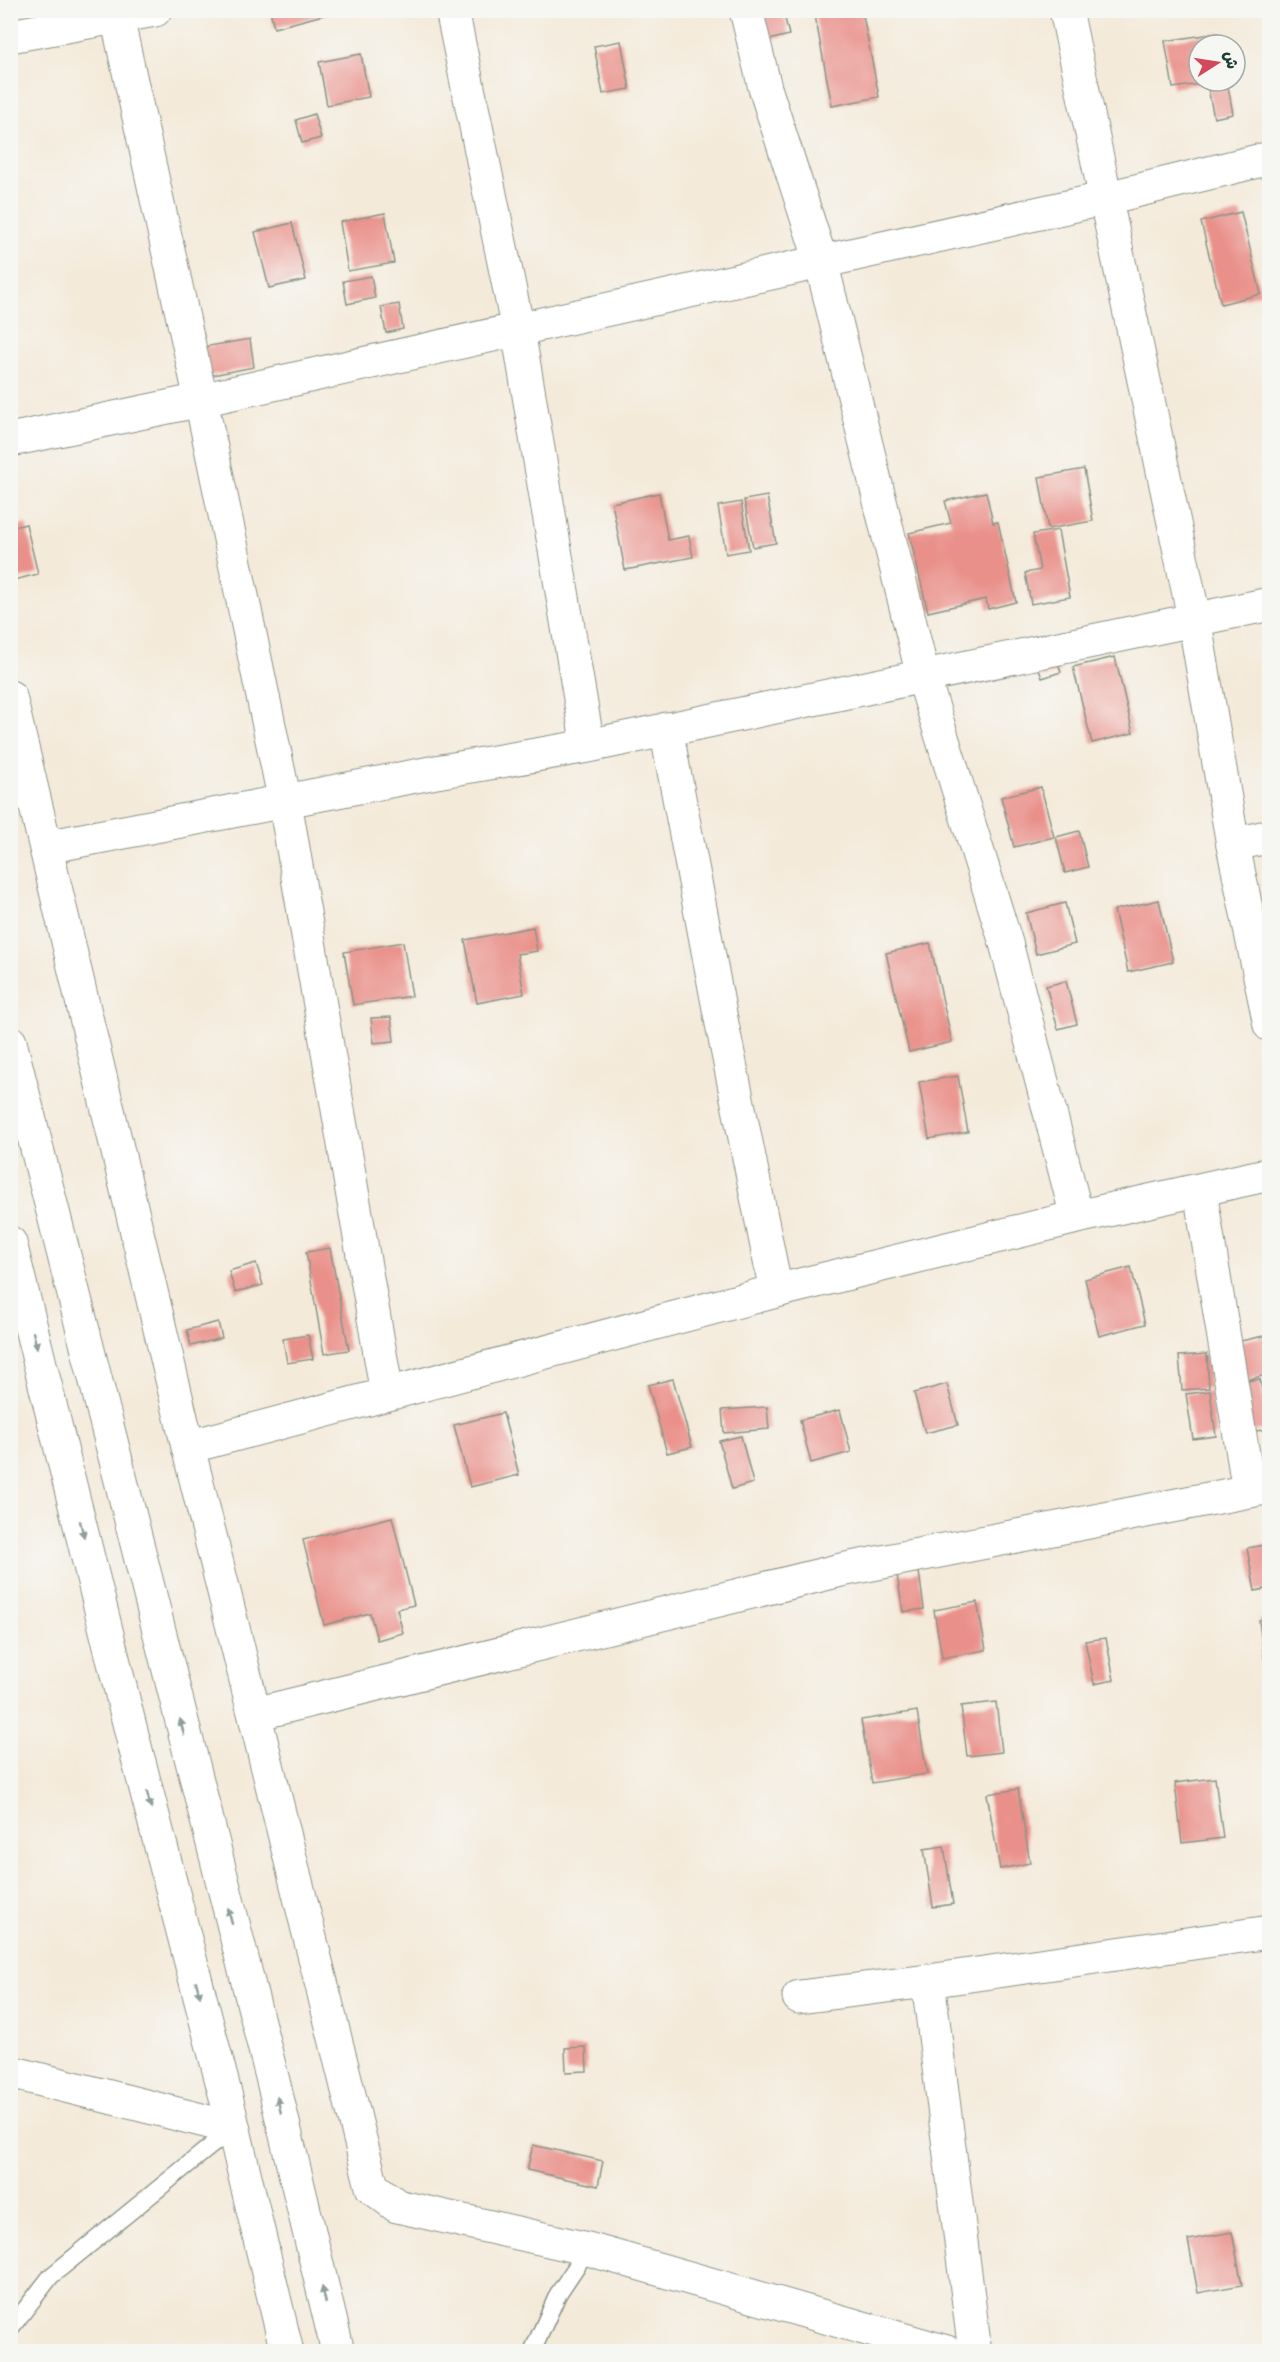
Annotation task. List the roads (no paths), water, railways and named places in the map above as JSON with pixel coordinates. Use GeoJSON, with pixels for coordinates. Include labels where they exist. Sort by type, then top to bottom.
{"type":"FeatureCollection","features":[{"type":"Feature","properties":{"kind":"main road"},"geometry":{"type":"LineString","coordinates":[[10,36],[155,10]]}},
{"type":"Feature","properties":{"kind":"main road"},"geometry":{"type":"LineString","coordinates":[[452,10],[518,330],[588,746]]}},
{"type":"Feature","properties":{"kind":"main road"},"geometry":{"type":"LineString","coordinates":[[746,10],[765,88],[821,261],[923,676],[1006,943],[1077,1217]]}},
{"type":"Feature","properties":{"kind":"main road"},"geometry":{"type":"LineString","coordinates":[[1066,10],[1194,618],[1233,845],[1269,1024]]}},
{"type":"Feature","properties":{"kind":"main road"},"geometry":{"type":"LineString","coordinates":[[117,17],[201,400],[285,802],[387,1394]]}},
{"type":"Feature","properties":{"kind":"main road"},"geometry":{"type":"LineString","coordinates":[[10,440],[518,330],[1107,198],[1269,158]]}},
{"type":"Feature","properties":{"kind":"main road"},"geometry":{"type":"LineString","coordinates":[[46,847],[436,772],[588,746],[1269,604]]}},
{"type":"Feature","properties":{"kind":"main road"},"geometry":{"type":"LineString","coordinates":[[10,698],[188,1447],[372,2187],[397,2206],[588,2249],[946,2352]]}},
{"type":"Feature","properties":{"kind":"main road"},"geometry":{"type":"LineString","coordinates":[[666,729],[776,1291]]}},
{"type":"Feature","properties":{"kind":"main road"},"geometry":{"type":"LineString","coordinates":[[1233,845],[1269,836]]}},
{"type":"Feature","properties":{"kind":"main road"},"geometry":{"type":"LineString","coordinates":[[10,1042],[273,2081],[338,2352]]}},
{"type":"Feature","properties":{"kind":"main road"},"geometry":{"type":"LineString","coordinates":[[188,1447],[776,1291],[1077,1217],[1269,1174]]}},
{"type":"Feature","properties":{"kind":"main road"},"geometry":{"type":"LineString","coordinates":[[255,1714],[841,1570],[1259,1489],[1200,1191]]}},
{"type":"Feature","properties":{"kind":"main road"},"geometry":{"type":"LineString","coordinates":[[10,1243],[132,1736],[233,2128],[287,2352]]}},
{"type":"Feature","properties":{"kind":"main road"},"geometry":{"type":"LineString","coordinates":[[799,1997],[928,1981],[1269,1932]]}},
{"type":"Feature","properties":{"kind":"main road"},"geometry":{"type":"LineString","coordinates":[[928,1981],[975,2352]]}},
{"type":"Feature","properties":{"kind":"main road"},"geometry":{"type":"LineString","coordinates":[[10,2072],[233,2128]]}},
{"type":"Feature","properties":{"kind":"lane"},"geometry":{"type":"LineString","coordinates":[[10,2329],[51,2276],[233,2128]]}},
{"type":"Feature","properties":{"kind":"lane"},"geometry":{"type":"LineString","coordinates":[[532,2352],[558,2294],[588,2249]]}}]}
